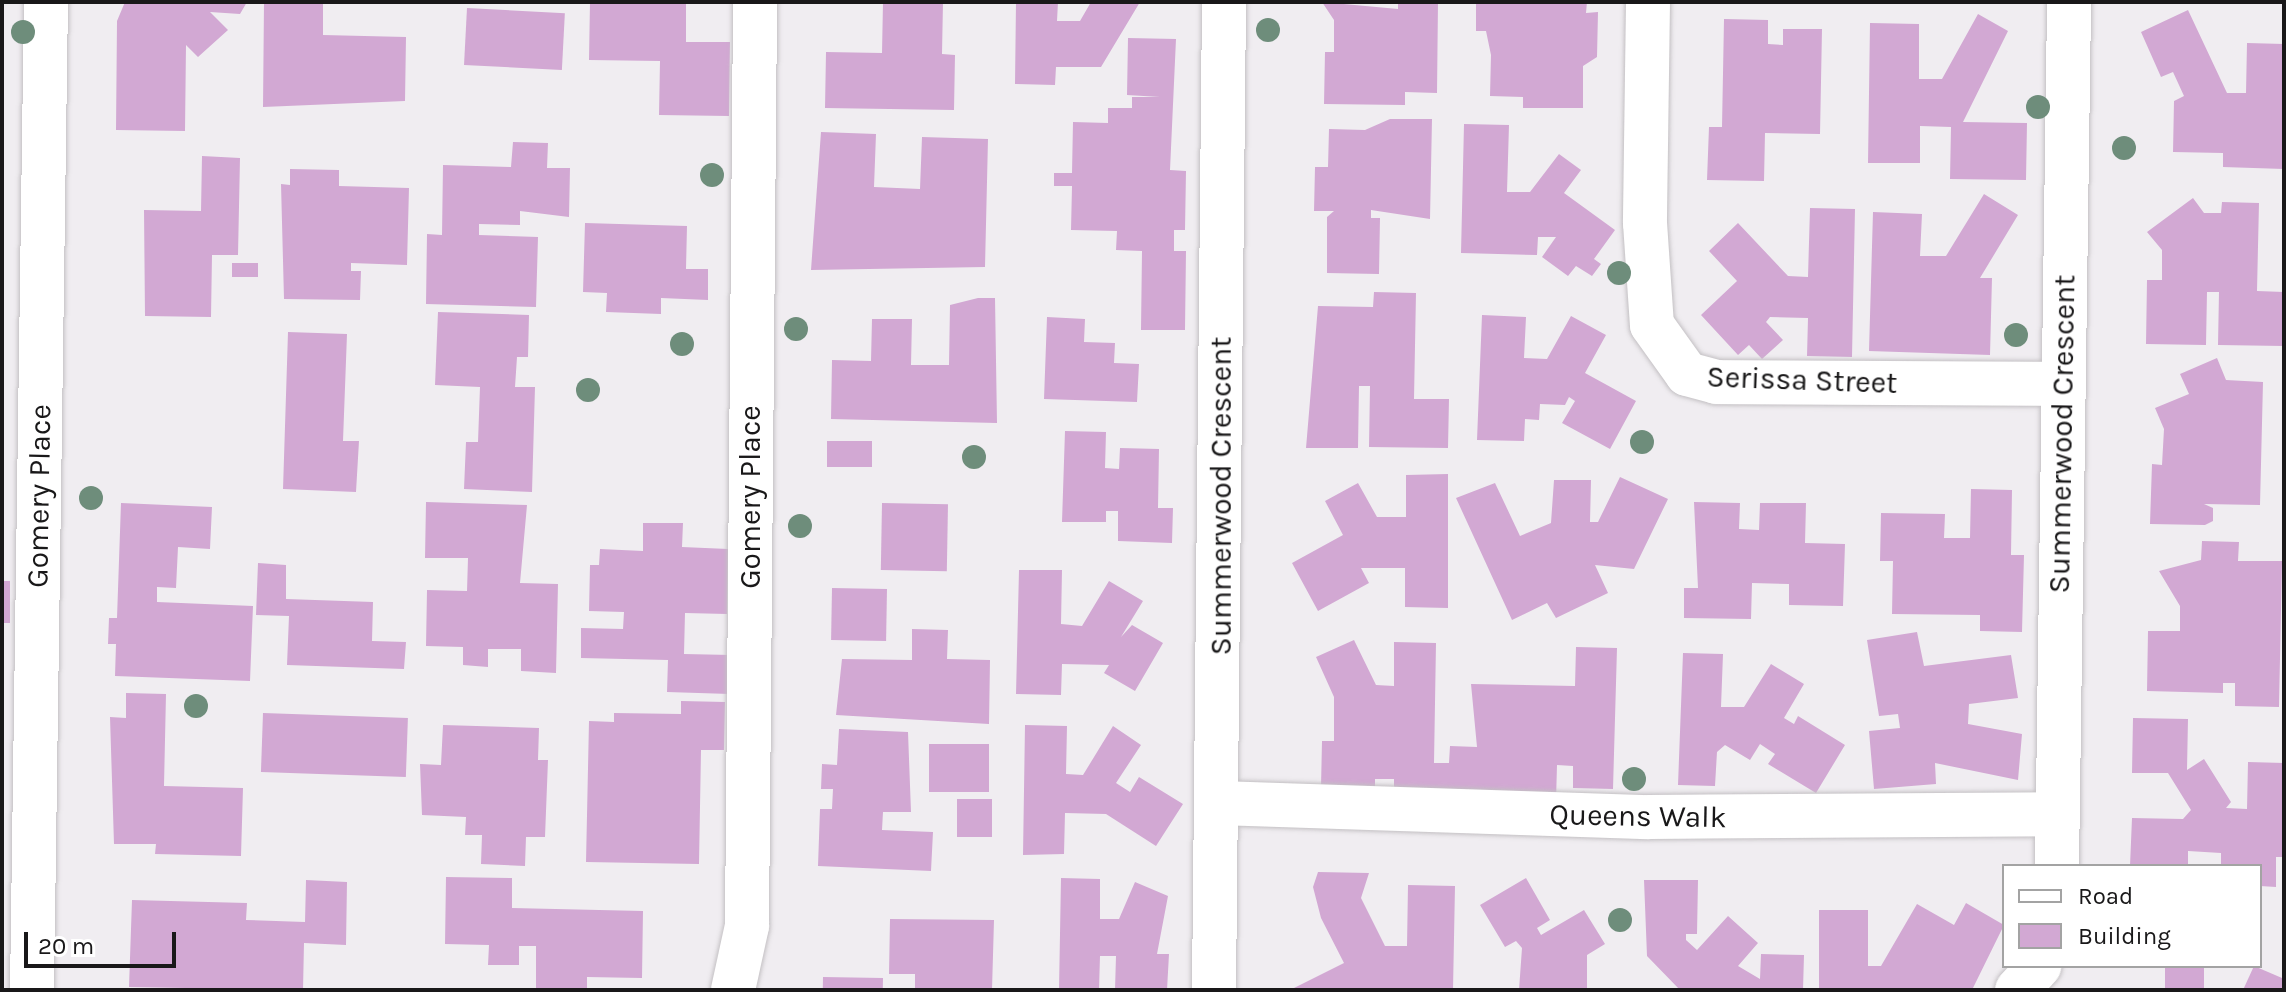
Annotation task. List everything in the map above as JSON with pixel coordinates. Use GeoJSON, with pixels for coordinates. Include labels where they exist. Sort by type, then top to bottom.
{"type":"FeatureCollection","features":[{"type":"Feature","properties":{"kind":"street","name":"Gomery Place"},"geometry":{"type":"LineString","coordinates":[[32,990],[46,2]]}},
{"type":"Feature","properties":{"kind":"street","name":"Gomery Place"},"geometry":{"type":"LineString","coordinates":[[733,990],[747,926],[755,2]]}},
{"type":"Feature","properties":{"kind":"street","name":"Summerwood Crescent"},"geometry":{"type":"LineString","coordinates":[[1214,990],[1219,803],[1224,2]]}},
{"type":"Feature","properties":{"kind":"street","name":"Serissa Street"},"geometry":{"type":"LineString","coordinates":[[1648,2],[1645,223],[1652,325],[1687,374],[1716,382],[2061,384]]}},
{"type":"Feature","properties":{"kind":"street","name":"Summerwood Crescent"},"geometry":{"type":"LineString","coordinates":[[2057,864],[2061,384],[2069,2]]}},
{"type":"Feature","properties":{"kind":"street","name":"Queens Walk"},"geometry":{"type":"LineString","coordinates":[[1219,803],[1649,817],[2058,814]]}},
{"type":"Feature","properties":{"kind":"street"},"geometry":{"type":"LineString","coordinates":[[2017,990],[2037,968]]}},
{"type":"Feature","properties":{"kind":"building"},"geometry":{"type":"Polygon","coordinates":[[[125,2],[247,2],[240,14],[210,12],[228,30],[198,57],[186,45],[185,131],[116,130],[117,21],[125,2]]]}},
{"type":"Feature","properties":{"kind":"building"},"geometry":{"type":"Polygon","coordinates":[[[264,2],[323,2],[323,35],[406,37],[405,101],[263,107],[264,2]]]}},
{"type":"Feature","properties":{"kind":"building"},"geometry":{"type":"Polygon","coordinates":[[[590,2],[686,2],[686,42],[730,42],[729,116],[659,115],[660,61],[589,60],[590,2]]]}},
{"type":"Feature","properties":{"kind":"building"},"geometry":{"type":"Polygon","coordinates":[[[883,2],[943,2],[942,54],[955,55],[954,110],[825,108],[826,52],[882,53],[883,2]]]}},
{"type":"Feature","properties":{"kind":"building"},"geometry":{"type":"Polygon","coordinates":[[[1016,2],[1058,2],[1057,21],[1080,21],[1091,2],[1140,2],[1101,67],[1056,67],[1055,85],[1015,84],[1016,2]]]}},
{"type":"Feature","properties":{"kind":"building"},"geometry":{"type":"Polygon","coordinates":[[[1322,2],[1398,9],[1398,2],[1438,2],[1437,93],[1405,92],[1405,105],[1324,104],[1325,52],[1334,52],[1334,20],[1322,2]]]}},
{"type":"Feature","properties":{"kind":"building"},"geometry":{"type":"Polygon","coordinates":[[[1476,2],[1587,2],[1586,13],[1598,12],[1597,57],[1583,66],[1583,108],[1523,108],[1523,97],[1490,96],[1491,55],[1486,31],[1476,31],[1476,2]]]}},
{"type":"Feature","properties":{"kind":"building"},"geometry":{"type":"Polygon","coordinates":[[[467,8],[565,13],[562,70],[464,65],[467,8]]]}},
{"type":"Feature","properties":{"kind":"building"},"geometry":{"type":"Polygon","coordinates":[[[2188,10],[2227,93],[2246,93],[2247,43],[2284,44],[2284,169],[2223,167],[2223,153],[2173,152],[2174,101],[2184,96],[2173,72],[2161,77],[2141,32],[2188,10]]]}},
{"type":"Feature","properties":{"kind":"building"},"geometry":{"type":"Polygon","coordinates":[[[1978,14],[2008,31],[1963,122],[2027,123],[2026,180],[1950,179],[1951,127],[1920,126],[1920,163],[1868,163],[1870,23],[1919,24],[1919,79],[1942,79],[1978,14]]]}},
{"type":"Feature","properties":{"kind":"building"},"geometry":{"type":"Polygon","coordinates":[[[1724,19],[1768,20],[1768,44],[1783,45],[1783,29],[1822,29],[1820,134],[1765,133],[1764,181],[1707,180],[1709,127],[1722,127],[1724,19]]]}},
{"type":"Feature","properties":{"kind":"building"},"geometry":{"type":"Polygon","coordinates":[[[1128,38],[1176,39],[1170,170],[1186,171],[1185,230],[1174,230],[1174,251],[1186,251],[1185,330],[1141,330],[1142,251],[1116,250],[1117,231],[1071,230],[1072,186],[1054,186],[1054,173],[1072,173],[1073,122],[1108,123],[1108,108],[1132,108],[1132,97],[1160,97],[1127,95],[1128,38]]]}},
{"type":"Feature","properties":{"kind":"building"},"geometry":{"type":"Polygon","coordinates":[[[1390,119],[1432,119],[1430,219],[1371,210],[1371,218],[1380,218],[1379,274],[1327,273],[1327,217],[1334,211],[1314,211],[1315,167],[1328,167],[1329,129],[1365,130],[1390,119]]]}},
{"type":"Feature","properties":{"kind":"building"},"geometry":{"type":"Polygon","coordinates":[[[1464,124],[1509,125],[1507,192],[1530,192],[1559,154],[1581,170],[1564,193],[1615,230],[1594,259],[1601,264],[1592,276],[1576,266],[1568,276],[1542,257],[1556,237],[1538,237],[1537,255],[1461,253],[1464,124]]]}},
{"type":"Feature","properties":{"kind":"building"},"geometry":{"type":"Polygon","coordinates":[[[821,132],[876,134],[874,187],[920,189],[922,137],[988,139],[985,267],[811,270],[821,132]]]}},
{"type":"Feature","properties":{"kind":"building"},"geometry":{"type":"Polygon","coordinates":[[[513,142],[548,143],[547,168],[570,168],[569,217],[520,211],[520,225],[479,224],[479,235],[538,237],[536,307],[426,304],[427,234],[442,235],[443,165],[511,167],[513,142]]]}},
{"type":"Feature","properties":{"kind":"building"},"geometry":{"type":"Polygon","coordinates":[[[202,156],[240,158],[238,255],[212,255],[211,317],[145,316],[144,210],[201,211],[202,156]]]}},
{"type":"Feature","properties":{"kind":"building"},"geometry":{"type":"Polygon","coordinates":[[[290,169],[339,170],[339,186],[409,188],[407,265],[351,263],[351,271],[361,271],[360,300],[284,299],[281,184],[290,185],[290,169]]]}},
{"type":"Feature","properties":{"kind":"building"},"geometry":{"type":"Polygon","coordinates":[[[1984,194],[2018,215],[1980,278],[1992,278],[1990,355],[1869,351],[1873,212],[1922,214],[1920,256],[1946,256],[1984,194]]]}},
{"type":"Feature","properties":{"kind":"building"},"geometry":{"type":"Polygon","coordinates":[[[2193,198],[2204,213],[2221,213],[2222,202],[2259,203],[2257,291],[2284,292],[2284,346],[2218,345],[2219,292],[2207,292],[2206,345],[2146,344],[2147,280],[2162,280],[2162,250],[2147,232],[2193,198]]]}},
{"type":"Feature","properties":{"kind":"building"},"geometry":{"type":"Polygon","coordinates":[[[1810,208],[1855,209],[1852,357],[1807,356],[1808,318],[1770,317],[1766,322],[1783,340],[1762,359],[1749,345],[1738,355],[1701,315],[1737,281],[1709,251],[1738,223],[1788,276],[1808,277],[1810,208]]]}},
{"type":"Feature","properties":{"kind":"building"},"geometry":{"type":"Polygon","coordinates":[[[585,223],[687,226],[686,269],[708,269],[708,300],[661,298],[661,314],[606,312],[607,293],[583,292],[585,223]]]}},
{"type":"Feature","properties":{"kind":"building"},"geometry":{"type":"Polygon","coordinates":[[[232,263],[258,263],[258,277],[232,277],[232,263]]]}},
{"type":"Feature","properties":{"kind":"building"},"geometry":{"type":"Polygon","coordinates":[[[1374,292],[1416,293],[1414,399],[1449,399],[1448,448],[1369,447],[1370,386],[1359,386],[1358,448],[1306,448],[1318,306],[1373,307],[1374,292]]]}},
{"type":"Feature","properties":{"kind":"building"},"geometry":{"type":"Polygon","coordinates":[[[978,298],[995,298],[997,423],[831,419],[832,360],[871,361],[872,319],[912,319],[911,365],[949,365],[950,305],[978,298]]]}},
{"type":"Feature","properties":{"kind":"building"},"geometry":{"type":"Polygon","coordinates":[[[438,312],[529,315],[528,357],[517,357],[515,387],[535,387],[532,492],[464,489],[466,442],[478,442],[480,387],[435,385],[438,312]]]}},
{"type":"Feature","properties":{"kind":"building"},"geometry":{"type":"Polygon","coordinates":[[[1482,315],[1526,317],[1524,358],[1547,359],[1571,316],[1606,335],[1585,373],[1636,401],[1610,449],[1562,423],[1575,401],[1569,397],[1565,405],[1540,404],[1539,420],[1525,419],[1524,441],[1477,440],[1482,315]]]}},
{"type":"Feature","properties":{"kind":"building"},"geometry":{"type":"Polygon","coordinates":[[[1047,317],[1085,319],[1084,342],[1115,343],[1114,363],[1139,364],[1137,402],[1044,399],[1047,317]]]}},
{"type":"Feature","properties":{"kind":"building"},"geometry":{"type":"Polygon","coordinates":[[[288,332],[347,334],[343,441],[359,441],[356,492],[283,489],[288,332]]]}},
{"type":"Feature","properties":{"kind":"building"},"geometry":{"type":"Polygon","coordinates":[[[2217,358],[2226,380],[2263,382],[2260,505],[2204,504],[2213,508],[2213,521],[2205,525],[2150,524],[2152,464],[2162,465],[2164,429],[2155,408],[2189,394],[2180,374],[2217,358]]]}},
{"type":"Feature","properties":{"kind":"building"},"geometry":{"type":"Polygon","coordinates":[[[1065,431],[1106,432],[1105,468],[1119,469],[1120,448],[1159,449],[1158,508],[1173,508],[1172,543],[1118,541],[1118,511],[1106,511],[1106,522],[1062,522],[1065,431]]]}},
{"type":"Feature","properties":{"kind":"building"},"geometry":{"type":"Polygon","coordinates":[[[827,441],[872,441],[872,467],[827,467],[827,441]]]}},
{"type":"Feature","properties":{"kind":"building"},"geometry":{"type":"Polygon","coordinates":[[[1448,474],[1448,608],[1405,607],[1405,568],[1361,568],[1369,583],[1318,611],[1292,563],[1343,535],[1325,501],[1358,483],[1377,517],[1406,517],[1406,475],[1448,474]]]}},
{"type":"Feature","properties":{"kind":"building"},"geometry":{"type":"Polygon","coordinates":[[[1620,477],[1668,499],[1634,569],[1595,565],[1608,593],[1556,618],[1547,603],[1512,620],[1456,498],[1495,483],[1520,536],[1551,523],[1554,480],[1591,480],[1590,522],[1598,522],[1620,477]]]}},
{"type":"Feature","properties":{"kind":"building"},"geometry":{"type":"Polygon","coordinates":[[[1971,489],[2012,490],[2011,555],[2024,555],[2022,632],[1980,631],[1980,615],[1892,614],[1893,561],[1880,561],[1881,513],[1945,514],[1944,538],[1970,538],[1971,489]]]}},
{"type":"Feature","properties":{"kind":"building"},"geometry":{"type":"Polygon","coordinates":[[[426,502],[527,505],[520,583],[558,584],[556,673],[521,671],[521,649],[488,649],[488,667],[463,665],[463,647],[426,646],[427,590],[467,591],[468,558],[425,558],[426,502]]]}},
{"type":"Feature","properties":{"kind":"building"},"geometry":{"type":"Polygon","coordinates":[[[1694,502],[1740,503],[1739,529],[1759,530],[1760,503],[1806,503],[1805,543],[1845,544],[1843,606],[1789,605],[1789,584],[1752,583],[1751,619],[1684,618],[1684,588],[1698,588],[1694,502]]]}},
{"type":"Feature","properties":{"kind":"building"},"geometry":{"type":"Polygon","coordinates":[[[121,503],[212,507],[210,549],[178,547],[176,588],[157,587],[157,602],[253,606],[250,681],[115,676],[116,644],[108,644],[109,618],[117,618],[121,503]]]}},
{"type":"Feature","properties":{"kind":"building"},"geometry":{"type":"Polygon","coordinates":[[[882,503],[948,504],[947,571],[881,570],[882,503]]]}},
{"type":"Feature","properties":{"kind":"building"},"geometry":{"type":"Polygon","coordinates":[[[643,523],[683,523],[682,547],[728,549],[727,614],[685,613],[684,654],[731,655],[730,694],[667,692],[668,660],[581,658],[581,628],[623,629],[624,612],[589,611],[590,565],[599,565],[600,549],[643,551],[643,523]]]}},
{"type":"Feature","properties":{"kind":"building"},"geometry":{"type":"Polygon","coordinates":[[[2202,541],[2239,542],[2238,561],[2282,561],[2279,707],[2235,706],[2235,683],[2223,683],[2223,693],[2147,691],[2148,631],[2180,631],[2180,606],[2159,571],[2201,560],[2202,541]]]}},
{"type":"Feature","properties":{"kind":"building"},"geometry":{"type":"Polygon","coordinates":[[[258,563],[286,565],[286,599],[373,602],[372,641],[406,642],[404,669],[287,665],[289,616],[256,615],[258,563]]]}},
{"type":"Feature","properties":{"kind":"building"},"geometry":{"type":"Polygon","coordinates":[[[1019,570],[1062,570],[1061,624],[1082,626],[1109,581],[1143,601],[1121,637],[1132,625],[1163,643],[1135,691],[1104,673],[1109,665],[1062,664],[1061,695],[1016,694],[1019,570]]]}},
{"type":"Feature","properties":{"kind":"building"},"geometry":{"type":"Polygon","coordinates":[[[2,581],[10,581],[10,623],[2,623],[2,581]]]}},
{"type":"Feature","properties":{"kind":"building"},"geometry":{"type":"Polygon","coordinates":[[[832,588],[887,589],[886,641],[831,640],[832,588]]]}},
{"type":"Feature","properties":{"kind":"building"},"geometry":{"type":"Polygon","coordinates":[[[912,629],[948,630],[947,659],[990,660],[989,724],[836,715],[842,659],[912,660],[912,629]]]}},
{"type":"Feature","properties":{"kind":"building"},"geometry":{"type":"Polygon","coordinates":[[[1917,632],[1924,666],[2011,655],[2018,698],[1969,704],[1968,724],[2022,734],[2018,780],[1935,763],[1936,784],[1874,789],[1869,731],[1900,728],[1898,714],[1879,716],[1867,640],[1917,632]]]}},
{"type":"Feature","properties":{"kind":"building"},"geometry":{"type":"Polygon","coordinates":[[[1354,640],[1376,685],[1394,686],[1394,642],[1436,643],[1434,763],[1449,763],[1450,746],[1477,747],[1471,684],[1575,686],[1576,647],[1617,648],[1613,789],[1573,788],[1573,766],[1557,765],[1556,801],[1394,802],[1394,779],[1375,779],[1375,788],[1321,787],[1322,741],[1334,741],[1334,697],[1316,657],[1354,640]]]}},
{"type":"Feature","properties":{"kind":"building"},"geometry":{"type":"Polygon","coordinates":[[[1683,653],[1723,654],[1721,707],[1744,707],[1771,664],[1804,684],[1784,718],[1794,724],[1798,716],[1845,745],[1816,793],[1768,764],[1775,754],[1760,744],[1750,760],[1725,745],[1717,752],[1715,786],[1678,785],[1683,653]]]}},
{"type":"Feature","properties":{"kind":"building"},"geometry":{"type":"Polygon","coordinates":[[[126,693],[166,694],[164,786],[243,788],[241,856],[155,854],[156,844],[114,844],[110,717],[126,718],[126,693]]]}},
{"type":"Feature","properties":{"kind":"building"},"geometry":{"type":"Polygon","coordinates":[[[681,701],[725,702],[724,750],[701,750],[699,864],[586,862],[589,721],[614,722],[614,713],[681,714],[681,701]]]}},
{"type":"Feature","properties":{"kind":"building"},"geometry":{"type":"Polygon","coordinates":[[[263,713],[408,718],[406,777],[261,772],[263,713]]]}},
{"type":"Feature","properties":{"kind":"building"},"geometry":{"type":"Polygon","coordinates":[[[2133,718],[2188,719],[2187,770],[2204,759],[2231,802],[2226,808],[2247,809],[2248,762],[2284,763],[2284,857],[2276,857],[2276,887],[2262,886],[2262,864],[2221,864],[2221,853],[2188,851],[2188,864],[2130,864],[2132,818],[2183,819],[2191,810],[2168,773],[2132,773],[2133,718]]]}},
{"type":"Feature","properties":{"kind":"building"},"geometry":{"type":"Polygon","coordinates":[[[443,725],[539,728],[538,760],[548,760],[545,837],[526,837],[525,866],[481,864],[482,835],[465,835],[466,817],[422,815],[420,764],[441,765],[443,725]]]}},
{"type":"Feature","properties":{"kind":"building"},"geometry":{"type":"Polygon","coordinates":[[[1025,725],[1067,726],[1066,774],[1083,775],[1113,726],[1141,745],[1116,783],[1130,792],[1139,777],[1183,804],[1156,846],[1106,814],[1065,813],[1064,854],[1023,855],[1025,725]]]}},
{"type":"Feature","properties":{"kind":"building"},"geometry":{"type":"Polygon","coordinates":[[[839,729],[908,732],[911,812],[883,812],[882,830],[933,832],[931,871],[818,866],[820,809],[832,809],[833,789],[821,789],[822,764],[837,765],[839,729]]]}},
{"type":"Feature","properties":{"kind":"building"},"geometry":{"type":"Polygon","coordinates":[[[929,744],[989,744],[989,792],[929,792],[929,744]]]}},
{"type":"Feature","properties":{"kind":"building"},"geometry":{"type":"Polygon","coordinates":[[[957,799],[992,799],[992,837],[957,837],[957,799]]]}},
{"type":"Feature","properties":{"kind":"building"},"geometry":{"type":"Polygon","coordinates":[[[1318,872],[1369,873],[1361,898],[1385,946],[1407,946],[1408,885],[1455,886],[1453,990],[1290,990],[1344,963],[1321,918],[1313,887],[1318,872]]]}},
{"type":"Feature","properties":{"kind":"building"},"geometry":{"type":"Polygon","coordinates":[[[446,877],[512,878],[512,908],[643,911],[642,978],[587,977],[587,990],[536,990],[536,946],[519,946],[519,965],[488,965],[489,945],[445,944],[446,877]]]}},
{"type":"Feature","properties":{"kind":"building"},"geometry":{"type":"Polygon","coordinates":[[[1061,878],[1100,879],[1100,919],[1119,919],[1135,882],[1168,896],[1157,954],[1169,954],[1167,990],[1115,990],[1116,956],[1100,956],[1099,990],[1059,990],[1061,878]]]}},
{"type":"Feature","properties":{"kind":"building"},"geometry":{"type":"Polygon","coordinates":[[[1526,878],[1550,920],[1537,928],[1541,935],[1584,910],[1605,944],[1587,955],[1587,990],[1519,990],[1522,948],[1516,941],[1505,947],[1480,905],[1526,878]]]}},
{"type":"Feature","properties":{"kind":"building"},"geometry":{"type":"Polygon","coordinates":[[[306,880],[347,882],[346,945],[304,943],[303,990],[129,987],[132,900],[247,903],[246,920],[305,922],[306,880]]]}},
{"type":"Feature","properties":{"kind":"building"},"geometry":{"type":"Polygon","coordinates":[[[1644,880],[1698,880],[1697,934],[1686,934],[1686,940],[1697,950],[1728,916],[1758,943],[1738,966],[1760,979],[1761,954],[1804,955],[1803,990],[1680,990],[1647,956],[1644,880]]]}},
{"type":"Feature","properties":{"kind":"building"},"geometry":{"type":"Polygon","coordinates":[[[1966,903],[2002,924],[1972,990],[1819,990],[1819,910],[1868,910],[1868,966],[1881,966],[1917,904],[1954,925],[1966,903]]]}},
{"type":"Feature","properties":{"kind":"building"},"geometry":{"type":"Polygon","coordinates":[[[890,919],[994,920],[992,990],[915,990],[915,974],[889,974],[890,919]]]}},
{"type":"Feature","properties":{"kind":"building"},"geometry":{"type":"Polygon","coordinates":[[[2165,968],[2204,968],[2204,990],[2153,990],[2165,989],[2165,968]]]}},
{"type":"Feature","properties":{"kind":"building"},"geometry":{"type":"Polygon","coordinates":[[[2253,968],[2259,968],[2282,978],[2284,990],[2243,990],[2253,968]]]}},
{"type":"Feature","properties":{"kind":"building"},"geometry":{"type":"Polygon","coordinates":[[[823,977],[883,978],[883,990],[823,990],[823,977]]]}}]}
